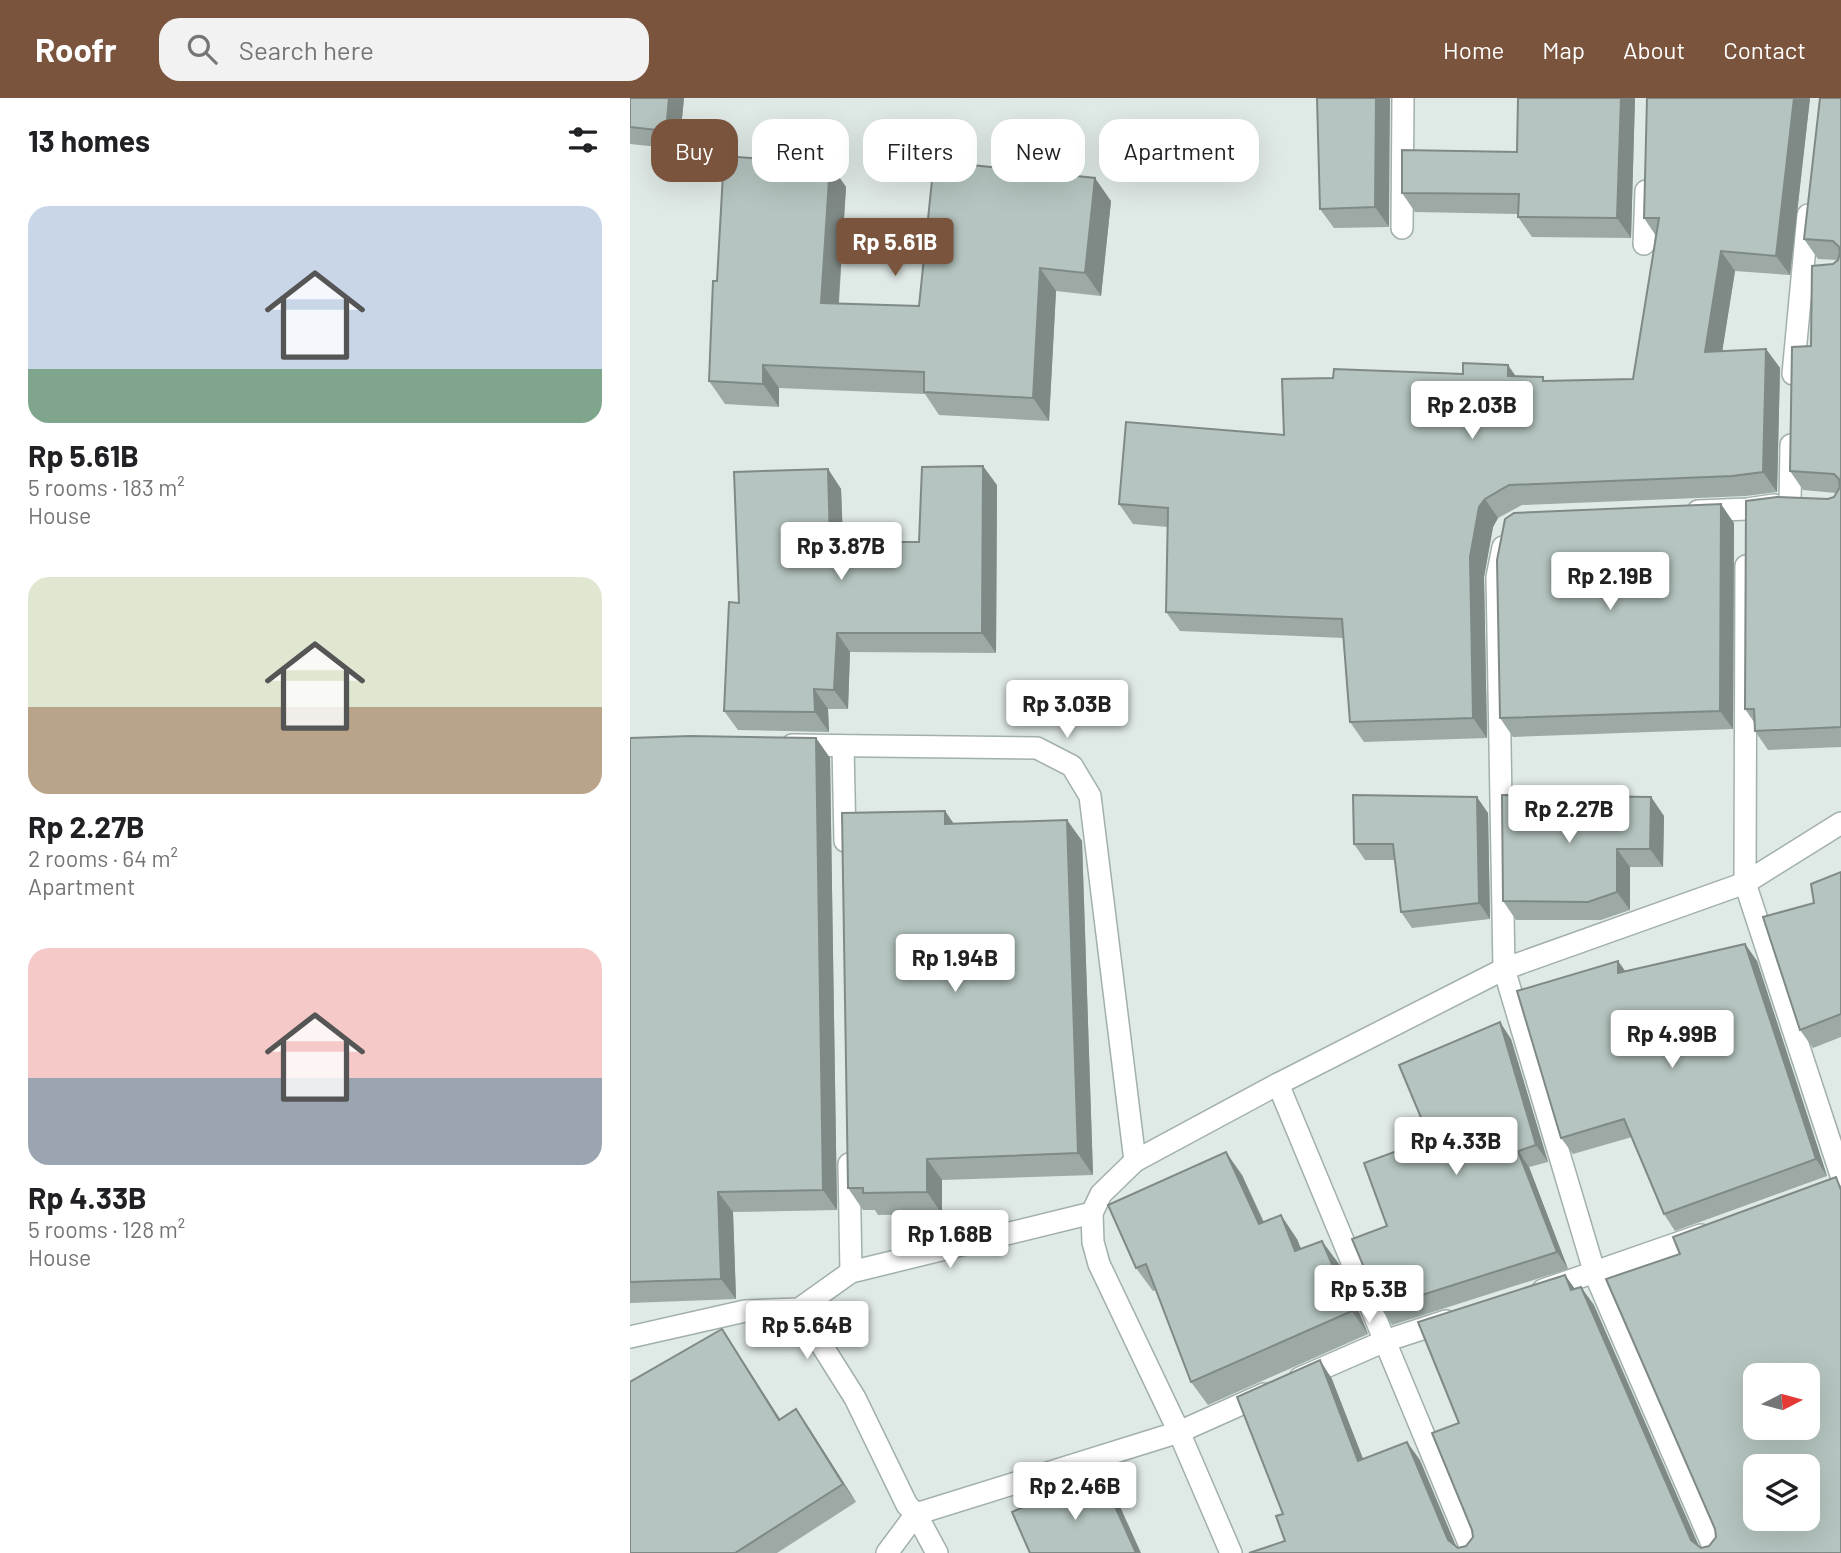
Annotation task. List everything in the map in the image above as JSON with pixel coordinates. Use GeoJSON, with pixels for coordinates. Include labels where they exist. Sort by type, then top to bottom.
{"type":"FeatureCollection","features":[{"type":"Feature","properties":{"kind":"street"},"geometry":{"type":"LineString","coordinates":[[1402,228],[1403,98]]}},
{"type":"Feature","properties":{"kind":"street"},"geometry":{"type":"LineString","coordinates":[[1644,244],[1646,164]]}},
{"type":"Feature","properties":{"kind":"street"},"geometry":{"type":"LineString","coordinates":[[1792,400],[1793,362],[1811,192]]}},
{"type":"Feature","properties":{"kind":"street"},"geometry":{"type":"LineString","coordinates":[[1802,272],[1828,272]]}},
{"type":"Feature","properties":{"kind":"street"},"geometry":{"type":"LineString","coordinates":[[1790,503],[1792,426]]}},
{"type":"Feature","properties":{"kind":"street"},"geometry":{"type":"LineString","coordinates":[[1681,512],[1747,516],[1790,503],[1816,504]]}},
{"type":"Feature","properties":{"kind":"street"},"geometry":{"type":"LineString","coordinates":[[1506,529],[1497,577],[1504,970],[1595,1274],[1716,1553]]}},
{"type":"Feature","properties":{"kind":"street"},"geometry":{"type":"LineString","coordinates":[[1746,550],[1745,883],[1837,1183]]}},
{"type":"Feature","properties":{"kind":"street"},"geometry":{"type":"LineString","coordinates":[[777,744],[1037,748],[1072,766],[1090,796],[1135,1161]]}},
{"type":"Feature","properties":{"kind":"street"},"geometry":{"type":"LineString","coordinates":[[843,746],[845,856]]}},
{"type":"Feature","properties":{"kind":"street"},"geometry":{"type":"LineString","coordinates":[[1231,1553],[1179,1432],[1099,1264],[1093,1242],[1092,1213],[1101,1195],[1135,1161],[1278,1084],[1504,970],[1745,883],[1841,823]]}},
{"type":"Feature","properties":{"kind":"street"},"geometry":{"type":"LineString","coordinates":[[1278,1084],[1473,1553]]}},
{"type":"Feature","properties":{"kind":"street"},"geometry":{"type":"LineString","coordinates":[[849,1148],[851,1272]]}},
{"type":"Feature","properties":{"kind":"street"},"geometry":{"type":"LineString","coordinates":[[630,1336],[745,1311],[799,1309],[851,1272],[1092,1213]]}},
{"type":"Feature","properties":{"kind":"street"},"geometry":{"type":"LineString","coordinates":[[1529,1295],[1724,1227]]}},
{"type":"Feature","properties":{"kind":"street"},"geometry":{"type":"LineString","coordinates":[[799,1309],[855,1398],[907,1505],[916,1514],[937,1553]]}},
{"type":"Feature","properties":{"kind":"street"},"geometry":{"type":"LineString","coordinates":[[887,1553],[916,1514],[1179,1432],[1385,1341],[1463,1316]]}},
{"type":"Feature","properties":{"kind":"building"},"geometry":{"type":"Polygon","coordinates":[[[630,98],[669,98],[667,119],[651,119],[651,129],[630,127],[630,98]]]}},
{"type":"Feature","properties":{"kind":"building"},"geometry":{"type":"Polygon","coordinates":[[[1317,98],[1376,98],[1375,207],[1320,209],[1317,98]]]}},
{"type":"Feature","properties":{"kind":"building"},"geometry":{"type":"Polygon","coordinates":[[[1518,98],[1621,98],[1617,218],[1518,217],[1519,194],[1402,193],[1402,150],[1517,152],[1518,98]]]}},
{"type":"Feature","properties":{"kind":"building"},"geometry":{"type":"Polygon","coordinates":[[[1647,98],[1794,98],[1776,256],[1721,251],[1705,352],[1766,349],[1763,472],[1732,476],[1509,485],[1485,499],[1479,507],[1470,557],[1473,718],[1350,722],[1342,619],[1166,612],[1168,508],[1119,504],[1126,422],[1284,435],[1282,379],[1333,378],[1334,369],[1463,374],[1463,363],[1508,365],[1508,376],[1543,377],[1543,381],[1633,379],[1659,218],[1644,218],[1647,98]]]}},
{"type":"Feature","properties":{"kind":"building"},"geometry":{"type":"Polygon","coordinates":[[[1820,98],[1841,98],[1841,727],[1755,731],[1754,709],[1745,709],[1746,501],[1777,497],[1828,499],[1834,497],[1840,487],[1839,479],[1834,474],[1790,471],[1792,347],[1811,346],[1812,266],[1833,264],[1840,253],[1839,247],[1833,241],[1804,239],[1820,98]]]}},
{"type":"Feature","properties":{"kind":"building"},"geometry":{"type":"Polygon","coordinates":[[[738,157],[752,158],[752,182],[829,182],[821,303],[919,306],[932,182],[977,182],[977,166],[991,167],[991,182],[1085,182],[1085,177],[1095,178],[1085,273],[1040,268],[1033,398],[924,392],[924,372],[763,365],[763,384],[709,381],[713,281],[717,281],[723,182],[738,182],[738,157]]]}},
{"type":"Feature","properties":{"kind":"building"},"geometry":{"type":"Polygon","coordinates":[[[983,466],[982,633],[837,633],[834,690],[814,689],[815,712],[724,711],[729,602],[739,603],[734,472],[828,469],[830,542],[919,542],[922,467],[983,466]]]}},
{"type":"Feature","properties":{"kind":"building"},"geometry":{"type":"Polygon","coordinates":[[[1721,504],[1720,711],[1500,718],[1497,560],[1505,519],[1514,513],[1721,504]]]}},
{"type":"Feature","properties":{"kind":"building"},"geometry":{"type":"Polygon","coordinates":[[[630,738],[816,738],[823,1190],[718,1192],[721,1279],[630,1282],[630,738]]]}},
{"type":"Feature","properties":{"kind":"building"},"geometry":{"type":"Polygon","coordinates":[[[1353,795],[1477,797],[1479,903],[1401,912],[1393,844],[1354,844],[1353,795]]]}},
{"type":"Feature","properties":{"kind":"building"},"geometry":{"type":"Polygon","coordinates":[[[1502,795],[1651,797],[1650,849],[1617,849],[1617,892],[1588,902],[1503,901],[1502,795]]]}},
{"type":"Feature","properties":{"kind":"building"},"geometry":{"type":"Polygon","coordinates":[[[945,811],[945,824],[1067,820],[1078,1153],[927,1159],[927,1192],[863,1193],[863,1188],[848,1188],[842,813],[945,811]]]}},
{"type":"Feature","properties":{"kind":"building"},"geometry":{"type":"Polygon","coordinates":[[[1841,872],[1841,1014],[1800,1030],[1763,917],[1814,903],[1811,884],[1841,872]]]}},
{"type":"Feature","properties":{"kind":"building"},"geometry":{"type":"Polygon","coordinates":[[[1745,944],[1816,1159],[1664,1214],[1624,1119],[1561,1138],[1517,991],[1618,961],[1618,973],[1745,944]]]}},
{"type":"Feature","properties":{"kind":"building"},"geometry":{"type":"Polygon","coordinates":[[[1500,1022],[1536,1145],[1518,1151],[1557,1252],[1381,1308],[1352,1239],[1387,1226],[1364,1163],[1430,1139],[1399,1065],[1500,1022]]]}},
{"type":"Feature","properties":{"kind":"building"},"geometry":{"type":"Polygon","coordinates":[[[1226,1152],[1259,1224],[1281,1215],[1295,1251],[1322,1241],[1352,1311],[1191,1382],[1146,1264],[1136,1268],[1108,1205],[1226,1152]]]}},
{"type":"Feature","properties":{"kind":"building"},"geometry":{"type":"Polygon","coordinates":[[[1836,1177],[1841,1190],[1841,1553],[1249,1553],[1285,1541],[1276,1516],[1283,1514],[1237,1397],[1320,1360],[1358,1461],[1407,1442],[1448,1540],[1458,1548],[1466,1546],[1473,1537],[1472,1530],[1432,1433],[1459,1423],[1418,1322],[1565,1275],[1571,1290],[1581,1287],[1691,1540],[1701,1548],[1709,1546],[1716,1537],[1715,1529],[1606,1279],[1680,1254],[1673,1237],[1836,1177]]]}},
{"type":"Feature","properties":{"kind":"building"},"geometry":{"type":"Polygon","coordinates":[[[722,1329],[779,1420],[796,1409],[843,1484],[735,1553],[630,1553],[630,1382],[722,1329]]]}},
{"type":"Feature","properties":{"kind":"building"},"geometry":{"type":"Polygon","coordinates":[[[1100,1473],[1136,1553],[1030,1553],[1012,1512],[1100,1473]]]}}]}
